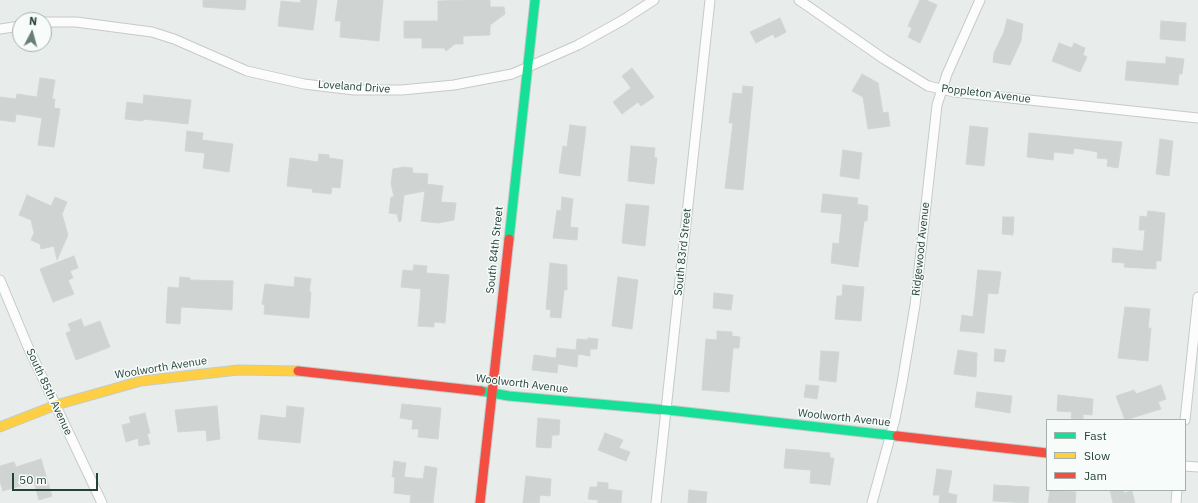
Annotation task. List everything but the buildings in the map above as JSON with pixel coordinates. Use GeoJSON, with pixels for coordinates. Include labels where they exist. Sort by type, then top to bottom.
{"type":"FeatureCollection","features":[{"type":"Feature","properties":{"kind":"street","name":"South 84th Street"},"geometry":{"type":"LineString","coordinates":[[480,503],[535,0]]}},
{"type":"Feature","properties":{"kind":"street","name":"Loveland Drive"},"geometry":{"type":"LineString","coordinates":[[52,22],[76,22],[152,32],[174,39],[235,67],[261,75],[304,84],[354,90],[402,90],[454,86],[512,74],[578,45],[623,20],[654,0]]}},
{"type":"Feature","properties":{"kind":"street","name":"South 83rd Street"},"geometry":{"type":"LineString","coordinates":[[656,503],[710,0]]}},
{"type":"Feature","properties":{"kind":"street","name":"Poppleton Avenue"},"geometry":{"type":"LineString","coordinates":[[799,0],[920,82],[942,89],[954,92],[1198,118]]}},
{"type":"Feature","properties":{"kind":"street","name":"Ridgewood Avenue"},"geometry":{"type":"LineString","coordinates":[[872,503],[891,435],[902,383],[915,305],[937,105],[947,74],[980,0]]}},
{"type":"Feature","properties":{"kind":"street"},"geometry":{"type":"LineString","coordinates":[[0,29],[12,27]]}},
{"type":"Feature","properties":{"kind":"street","name":"South 85th Avenue"},"geometry":{"type":"LineString","coordinates":[[0,280],[20,329],[102,503]]}},
{"type":"Feature","properties":{"kind":"street"},"geometry":{"type":"LineString","coordinates":[[1185,419],[1198,297]]}},
{"type":"Feature","properties":{"kind":"street","name":"Woolworth Avenue"},"geometry":{"type":"LineString","coordinates":[[0,426],[56,405],[101,391],[142,381],[191,374],[238,370],[321,373],[1046,453]]}},
{"type":"Feature","properties":{"kind":"street"},"geometry":{"type":"LineString","coordinates":[[1186,466],[1198,467]]}},
{"type":"Feature","properties":{"kind":"street"},"geometry":{"type":"LineString","coordinates":[[1176,503],[1177,491]]}},
{"type":"Feature","properties":{"kind":"traffic: fast"},"geometry":{"type":"LineString","coordinates":[[509,239],[535,0]]}},
{"type":"Feature","properties":{"kind":"traffic: fast"},"geometry":{"type":"LineString","coordinates":[[481,391],[509,396],[677,411],[897,436]]}},
{"type":"Feature","properties":{"kind":"traffic: slow"},"geometry":{"type":"LineString","coordinates":[[0,427],[56,405],[141,381],[238,370],[298,371]]}},
{"type":"Feature","properties":{"kind":"traffic: jam"},"geometry":{"type":"LineString","coordinates":[[480,503],[509,239]]}},
{"type":"Feature","properties":{"kind":"traffic: jam"},"geometry":{"type":"LineString","coordinates":[[298,371],[481,391]]}},
{"type":"Feature","properties":{"kind":"traffic: jam"},"geometry":{"type":"LineString","coordinates":[[897,436],[1046,453]]}}]}
